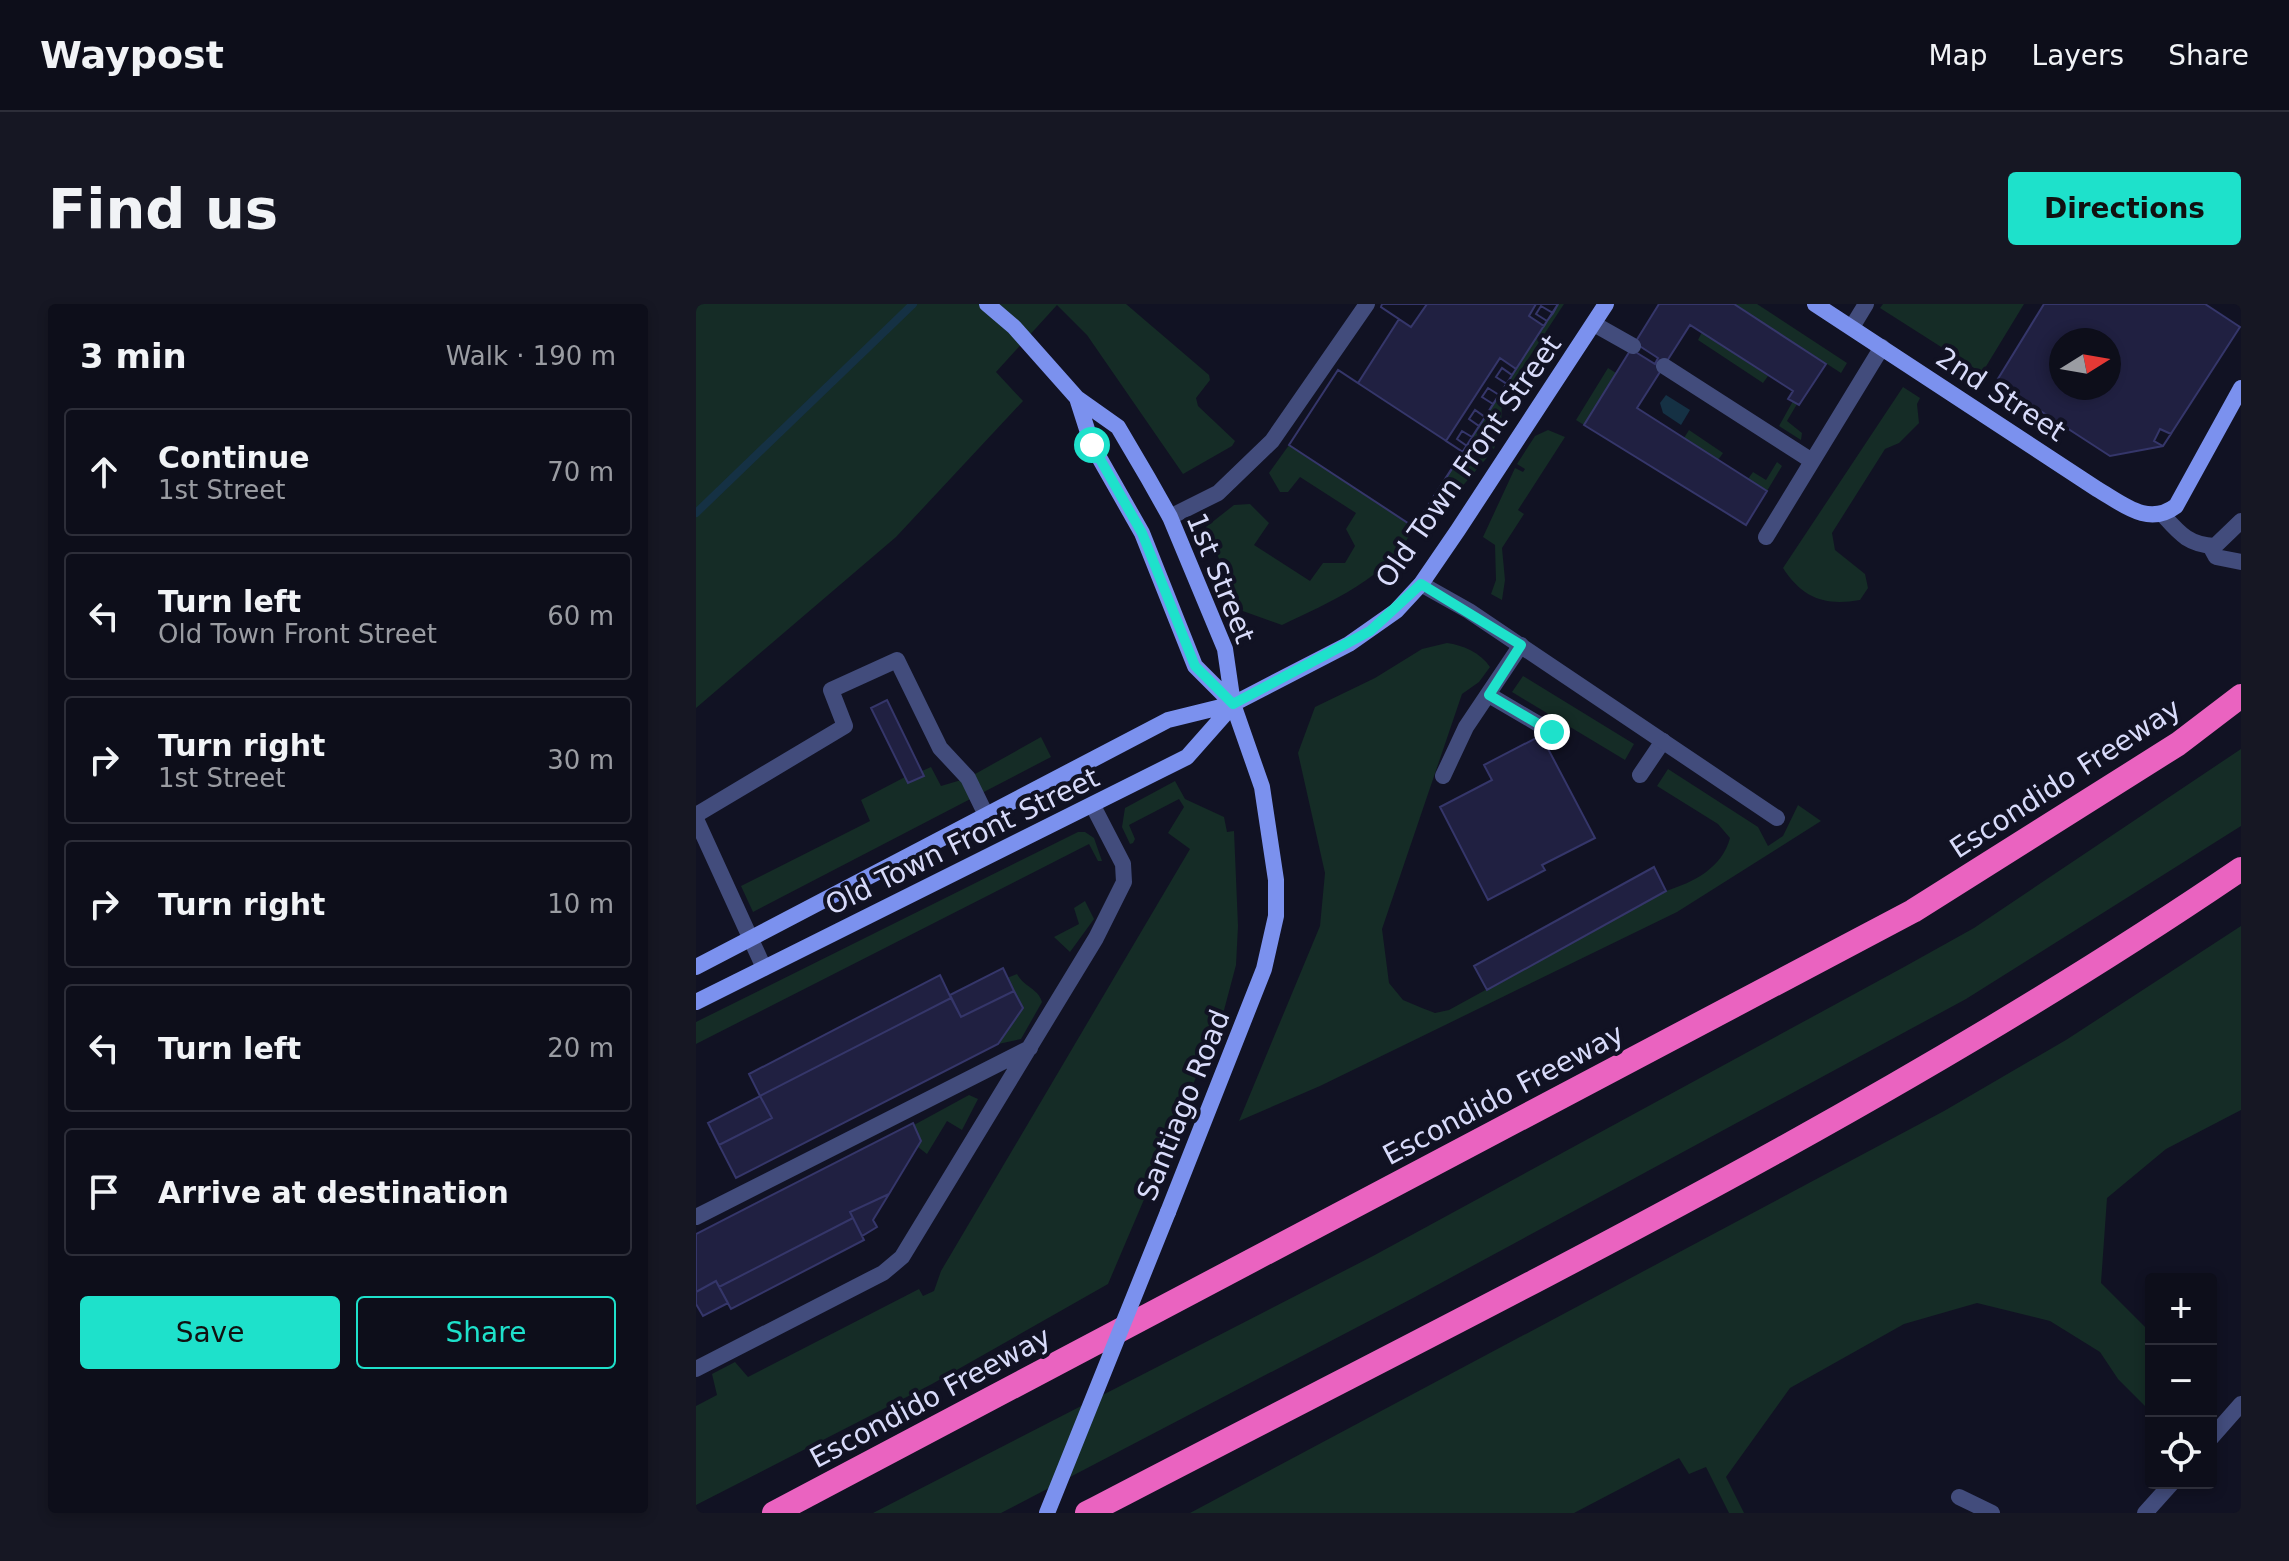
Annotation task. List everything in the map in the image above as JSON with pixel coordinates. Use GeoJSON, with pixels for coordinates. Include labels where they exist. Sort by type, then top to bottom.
{"type":"FeatureCollection","features":[{"type":"Feature","properties":{"kind":"highway","name":"Escondido Freeway"},"geometry":{"type":"LineString","coordinates":[[774,1513],[1913,911],[2178,744],[2241,696]]}},
{"type":"Feature","properties":{"kind":"highway"},"geometry":{"type":"LineString","coordinates":[[1087,1513],[1709,1187],[1972,1042],[2126,947],[2241,869]]}},
{"type":"Feature","properties":{"kind":"main road","name":"1st Street"},"geometry":{"type":"LineString","coordinates":[[987,304],[1014,327],[1077,398],[1118,427],[1170,517],[1225,649],[1233,704]]}},
{"type":"Feature","properties":{"kind":"main road","name":"Old Town Front Street"},"geometry":{"type":"LineString","coordinates":[[696,967],[985,813],[1168,720],[1233,704],[1370,631],[1421,584],[1606,304]]}},
{"type":"Feature","properties":{"kind":"main road","name":"2nd Street"},"geometry":{"type":"LineString","coordinates":[[1815,304],[2097,489],[2146,516],[2163,515]]}},
{"type":"Feature","properties":{"kind":"main road"},"geometry":{"type":"LineString","coordinates":[[2163,515],[2186,492],[2241,388]]}},
{"type":"Feature","properties":{"kind":"main road","name":"1st Street"},"geometry":{"type":"LineString","coordinates":[[1077,398],[1092,445],[1142,533],[1195,666],[1233,704]]}},
{"type":"Feature","properties":{"kind":"main road","name":"Old Town Front Street"},"geometry":{"type":"LineString","coordinates":[[696,1002],[1187,757],[1233,704]]}},
{"type":"Feature","properties":{"kind":"main road","name":"Santiago Road"},"geometry":{"type":"LineString","coordinates":[[1047,1513],[1264,969],[1276,916],[1276,880],[1262,787],[1233,704]]}},
{"type":"Feature","properties":{"kind":"street"},"geometry":{"type":"LineString","coordinates":[[1170,517],[1218,493],[1272,441],[1367,304]]}},
{"type":"Feature","properties":{"kind":"street"},"geometry":{"type":"LineString","coordinates":[[1852,327],[1866,304]]}},
{"type":"Feature","properties":{"kind":"street"},"geometry":{"type":"LineString","coordinates":[[1594,324],[1633,346]]}},
{"type":"Feature","properties":{"kind":"street"},"geometry":{"type":"LineString","coordinates":[[1766,537],[1882,347]]}},
{"type":"Feature","properties":{"kind":"street"},"geometry":{"type":"LineString","coordinates":[[1664,366],[1812,461]]}},
{"type":"Feature","properties":{"kind":"street"},"geometry":{"type":"LineString","coordinates":[[2163,515],[2185,539],[2210,546],[2231,534],[2241,521]]}},
{"type":"Feature","properties":{"kind":"street"},"geometry":{"type":"LineString","coordinates":[[2210,546],[2216,557],[2241,562]]}},
{"type":"Feature","properties":{"kind":"street"},"geometry":{"type":"LineString","coordinates":[[1421,584],[1521,645],[1777,818]]}},
{"type":"Feature","properties":{"kind":"street"},"geometry":{"type":"LineString","coordinates":[[1443,776],[1466,727],[1521,645]]}},
{"type":"Feature","properties":{"kind":"street"},"geometry":{"type":"LineString","coordinates":[[764,968],[696,817],[845,726],[831,690],[897,660],[940,748],[968,778],[985,813]]}},
{"type":"Feature","properties":{"kind":"street"},"geometry":{"type":"LineString","coordinates":[[1489,695],[1552,732]]}},
{"type":"Feature","properties":{"kind":"street"},"geometry":{"type":"LineString","coordinates":[[1640,775],[1663,741]]}},
{"type":"Feature","properties":{"kind":"street"},"geometry":{"type":"LineString","coordinates":[[698,1362],[883,1273],[902,1257],[1031,1048],[1096,938],[1124,882],[1123,864],[1093,806]]}},
{"type":"Feature","properties":{"kind":"street"},"geometry":{"type":"LineString","coordinates":[[696,1217],[1031,1048]]}},
{"type":"Feature","properties":{"kind":"street"},"geometry":{"type":"LineString","coordinates":[[2217,1431],[2241,1404]]}},
{"type":"Feature","properties":{"kind":"street"},"geometry":{"type":"LineString","coordinates":[[2145,1513],[2167,1489]]}},
{"type":"Feature","properties":{"kind":"street"},"geometry":{"type":"LineString","coordinates":[[1959,1497],[1992,1513]]}},
{"type":"Feature","properties":{"kind":"green space"},"geometry":{"type":"Polygon","coordinates":[[[696,304],[1126,304],[1209,375],[1210,380],[1196,398],[1198,406],[1235,441],[1232,446],[1183,474],[1087,335],[1057,305],[996,372],[1023,401],[896,537],[696,708],[696,304]]]}},
{"type":"Feature","properties":{"kind":"green space"},"geometry":{"type":"Polygon","coordinates":[[[1558,304],[1564,304],[1502,399],[1501,427],[1494,449],[1486,445],[1485,449],[1491,453],[1441,511],[1429,503],[1558,304]]]}},
{"type":"Feature","properties":{"kind":"green space"},"geometry":{"type":"Polygon","coordinates":[[[1734,304],[1757,304],[1847,363],[1841,373],[1734,304]]]}},
{"type":"Feature","properties":{"kind":"green space"},"geometry":{"type":"Polygon","coordinates":[[[1883,304],[2024,304],[1982,373],[1880,308],[1883,304]]]}},
{"type":"Feature","properties":{"kind":"green space"},"geometry":{"type":"Polygon","coordinates":[[[1702,332],[1768,376],[1763,383],[1698,340],[1702,332]]]}},
{"type":"Feature","properties":{"kind":"green space"},"geometry":{"type":"Polygon","coordinates":[[[1608,368],[1616,373],[1584,425],[1576,420],[1608,368]]]}},
{"type":"Feature","properties":{"kind":"green space"},"geometry":{"type":"Polygon","coordinates":[[[1903,387],[1920,398],[1917,404],[1919,423],[1899,443],[1885,449],[1832,533],[1835,550],[1865,574],[1868,588],[1860,600],[1836,602],[1816,598],[1799,587],[1783,568],[1903,387]]]}},
{"type":"Feature","properties":{"kind":"green space"},"geometry":{"type":"Polygon","coordinates":[[[1793,401],[1797,404],[1787,421],[1802,433],[1801,440],[1779,426],[1793,401]]]}},
{"type":"Feature","properties":{"kind":"green space"},"geometry":{"type":"Polygon","coordinates":[[[1548,430],[1565,437],[1518,510],[1524,514],[1502,548],[1505,580],[1502,600],[1491,594],[1496,580],[1495,545],[1483,537],[1515,468],[1523,472],[1525,469],[1517,464],[1535,436],[1548,430]]]}},
{"type":"Feature","properties":{"kind":"green space"},"geometry":{"type":"Polygon","coordinates":[[[1689,430],[1723,453],[1718,460],[1684,438],[1689,430]]]}},
{"type":"Feature","properties":{"kind":"green space"},"geometry":{"type":"Polygon","coordinates":[[[1289,445],[1414,527],[1404,545],[1374,574],[1338,598],[1282,625],[1240,610],[1206,527],[1234,505],[1250,504],[1269,523],[1254,545],[1310,581],[1323,563],[1345,563],[1355,546],[1346,529],[1356,513],[1300,477],[1288,492],[1280,492],[1269,473],[1289,445]]]}},
{"type":"Feature","properties":{"kind":"green space"},"geometry":{"type":"Polygon","coordinates":[[[1777,462],[1782,466],[1767,491],[1748,479],[1753,472],[1766,480],[1777,462]]]}},
{"type":"Feature","properties":{"kind":"green space"},"geometry":{"type":"Polygon","coordinates":[[[1447,643],[1471,650],[1490,667],[1479,682],[1462,694],[1382,929],[1389,983],[1403,1000],[1435,1013],[1449,1010],[1714,866],[1730,838],[1718,824],[1657,786],[1668,769],[1758,827],[1768,846],[1783,836],[1798,805],[1821,821],[1677,912],[1320,1086],[1239,1121],[1320,926],[1325,873],[1298,753],[1315,707],[1375,678],[1422,649],[1447,643]]]}},
{"type":"Feature","properties":{"kind":"green space"},"geometry":{"type":"Polygon","coordinates":[[[1523,676],[1634,744],[1625,760],[1512,692],[1523,676]]]}},
{"type":"Feature","properties":{"kind":"green space"},"geometry":{"type":"Polygon","coordinates":[[[1041,737],[1051,757],[753,912],[741,886],[870,821],[861,800],[905,777],[909,783],[924,776],[922,771],[931,767],[941,786],[968,778],[1041,737]]]}},
{"type":"Feature","properties":{"kind":"green space"},"geometry":{"type":"Polygon","coordinates":[[[2241,749],[2241,826],[1966,999],[1415,1297],[1001,1513],[873,1513],[1373,1256],[1974,928],[2241,749]]]}},
{"type":"Feature","properties":{"kind":"green space"},"geometry":{"type":"Polygon","coordinates":[[[1175,781],[1185,799],[1224,817],[1227,832],[1234,831],[1238,926],[1236,965],[1223,1014],[1108,1284],[932,1384],[696,1505],[696,1406],[717,1395],[712,1374],[735,1362],[748,1377],[919,1289],[923,1296],[934,1291],[941,1271],[1190,849],[1168,833],[1184,807],[1179,799],[1129,825],[1135,839],[1133,843],[1130,844],[1122,827],[1125,808],[1175,781]]]}},
{"type":"Feature","properties":{"kind":"green space"},"geometry":{"type":"Polygon","coordinates":[[[1078,832],[1085,832],[1094,838],[1102,861],[1098,861],[1089,844],[696,1044],[696,1022],[1078,832]]]}},
{"type":"Feature","properties":{"kind":"green space"},"geometry":{"type":"Polygon","coordinates":[[[1085,901],[1094,919],[1070,952],[1054,937],[1079,924],[1074,908],[1085,901]]]}},
{"type":"Feature","properties":{"kind":"green space"},"geometry":{"type":"Polygon","coordinates":[[[2241,926],[2241,1110],[2166,1149],[2107,1198],[2101,1283],[2145,1327],[2145,1406],[2118,1379],[2100,1352],[2050,1321],[1977,1303],[1904,1324],[1790,1388],[1726,1477],[1744,1513],[1729,1513],[1706,1467],[1689,1474],[1679,1458],[1574,1513],[1190,1513],[1944,1111],[2066,1040],[2241,926]]]}},
{"type":"Feature","properties":{"kind":"green space"},"geometry":{"type":"Polygon","coordinates":[[[1017,974],[1042,1002],[1021,1039],[998,1044],[1022,1008],[1007,978],[1017,974]]]}},
{"type":"Feature","properties":{"kind":"green space"},"geometry":{"type":"Polygon","coordinates":[[[969,1095],[978,1099],[962,1130],[947,1121],[927,1154],[918,1147],[921,1141],[914,1125],[969,1095]]]}},
{"type":"Feature","properties":{"kind":"water"},"geometry":{"type":"Polygon","coordinates":[[[1666,395],[1690,410],[1681,425],[1663,413],[1660,403],[1666,395]]]}},
{"type":"Feature","properties":{"kind":"building"},"geometry":{"type":"Polygon","coordinates":[[[1382,304],[1558,304],[1414,527],[1289,445],[1338,370],[1358,383],[1399,319],[1381,307],[1382,304]]]}},
{"type":"Feature","properties":{"kind":"building"},"geometry":{"type":"Polygon","coordinates":[[[1382,304],[1427,304],[1411,327],[1381,307],[1382,304]]]}},
{"type":"Feature","properties":{"kind":"building"},"geometry":{"type":"Polygon","coordinates":[[[1536,304],[1558,304],[1553,313],[1541,306],[1536,314],[1547,321],[1544,326],[1529,316],[1536,304]]]}},
{"type":"Feature","properties":{"kind":"building"},"geometry":{"type":"Polygon","coordinates":[[[1659,304],[1734,304],[1826,364],[1799,405],[1788,399],[1793,391],[1690,325],[1637,408],[1767,491],[1746,525],[1584,425],[1659,304]]]}},
{"type":"Feature","properties":{"kind":"building"},"geometry":{"type":"Polygon","coordinates":[[[2044,304],[2205,304],[2240,327],[2163,446],[2110,456],[1996,382],[2044,304]]]}},
{"type":"Feature","properties":{"kind":"building"},"geometry":{"type":"Polygon","coordinates":[[[1541,306],[1553,313],[1547,321],[1536,314],[1541,306]]]}},
{"type":"Feature","properties":{"kind":"building"},"geometry":{"type":"Polygon","coordinates":[[[1638,345],[1658,358],[1655,364],[1634,351],[1638,345]]]}},
{"type":"Feature","properties":{"kind":"building"},"geometry":{"type":"Polygon","coordinates":[[[1500,358],[1516,369],[1512,375],[1502,368],[1496,377],[1507,384],[1499,395],[1488,388],[1482,397],[1493,404],[1485,417],[1475,410],[1469,419],[1479,426],[1472,437],[1462,431],[1457,439],[1467,446],[1463,452],[1446,441],[1500,358]]]}},
{"type":"Feature","properties":{"kind":"building"},"geometry":{"type":"Polygon","coordinates":[[[1502,368],[1512,375],[1507,384],[1496,377],[1502,368]]]}},
{"type":"Feature","properties":{"kind":"building"},"geometry":{"type":"Polygon","coordinates":[[[1338,370],[1463,452],[1414,527],[1289,445],[1338,370]]]}},
{"type":"Feature","properties":{"kind":"building"},"geometry":{"type":"Polygon","coordinates":[[[1488,388],[1499,395],[1493,404],[1482,397],[1488,388]]]}},
{"type":"Feature","properties":{"kind":"building"},"geometry":{"type":"Polygon","coordinates":[[[1475,410],[1485,417],[1479,426],[1469,419],[1475,410]]]}},
{"type":"Feature","properties":{"kind":"building"},"geometry":{"type":"Polygon","coordinates":[[[2160,429],[2171,434],[2163,446],[2154,441],[2160,429]]]}},
{"type":"Feature","properties":{"kind":"building"},"geometry":{"type":"Polygon","coordinates":[[[1462,431],[1472,437],[1467,446],[1457,439],[1462,431]]]}},
{"type":"Feature","properties":{"kind":"building"},"geometry":{"type":"Polygon","coordinates":[[[887,700],[924,776],[908,783],[871,708],[887,700]]]}},
{"type":"Feature","properties":{"kind":"building"},"geometry":{"type":"Polygon","coordinates":[[[1538,737],[1543,747],[1546,745],[1595,838],[1542,865],[1545,870],[1488,900],[1440,807],[1492,780],[1484,765],[1538,737]]]}},
{"type":"Feature","properties":{"kind":"building"},"geometry":{"type":"Polygon","coordinates":[[[1654,867],[1666,891],[1487,990],[1474,966],[1654,867]]]}},
{"type":"Feature","properties":{"kind":"building"},"geometry":{"type":"Polygon","coordinates":[[[1003,968],[1014,991],[961,1017],[950,995],[1003,968]]]}},
{"type":"Feature","properties":{"kind":"building"},"geometry":{"type":"Polygon","coordinates":[[[940,975],[951,998],[760,1096],[749,1074],[940,975]]]}},
{"type":"Feature","properties":{"kind":"building"},"geometry":{"type":"Polygon","coordinates":[[[1014,991],[1023,1008],[998,1044],[736,1178],[719,1145],[772,1118],[760,1096],[951,998],[961,1017],[1014,991]]]}},
{"type":"Feature","properties":{"kind":"building"},"geometry":{"type":"Polygon","coordinates":[[[760,1096],[772,1118],[719,1145],[708,1123],[760,1096]]]}},
{"type":"Feature","properties":{"kind":"building"},"geometry":{"type":"Polygon","coordinates":[[[913,1123],[921,1141],[889,1194],[850,1212],[853,1218],[719,1287],[716,1281],[696,1292],[696,1234],[913,1123]]]}},
{"type":"Feature","properties":{"kind":"building"},"geometry":{"type":"Polygon","coordinates":[[[889,1194],[873,1220],[877,1227],[862,1236],[850,1212],[889,1194]]]}},
{"type":"Feature","properties":{"kind":"building"},"geometry":{"type":"Polygon","coordinates":[[[853,1218],[864,1240],[731,1309],[719,1287],[853,1218]]]}},
{"type":"Feature","properties":{"kind":"building"},"geometry":{"type":"Polygon","coordinates":[[[716,1281],[728,1303],[703,1316],[696,1304],[696,1292],[716,1281]]]}},
{"type":"Feature","properties":{"kind":"waterway"},"geometry":{"type":"LineString","coordinates":[[696,513],[913,304]]}},
{"type":"Feature","properties":{"kind":"route"},"geometry":{"type":"LineString","coordinates":[[1092,445],[1142,533],[1195,666],[1233,704],[1370,631],[1396,611],[1421,584],[1521,645],[1489,695],[1552,732]]}}]}
